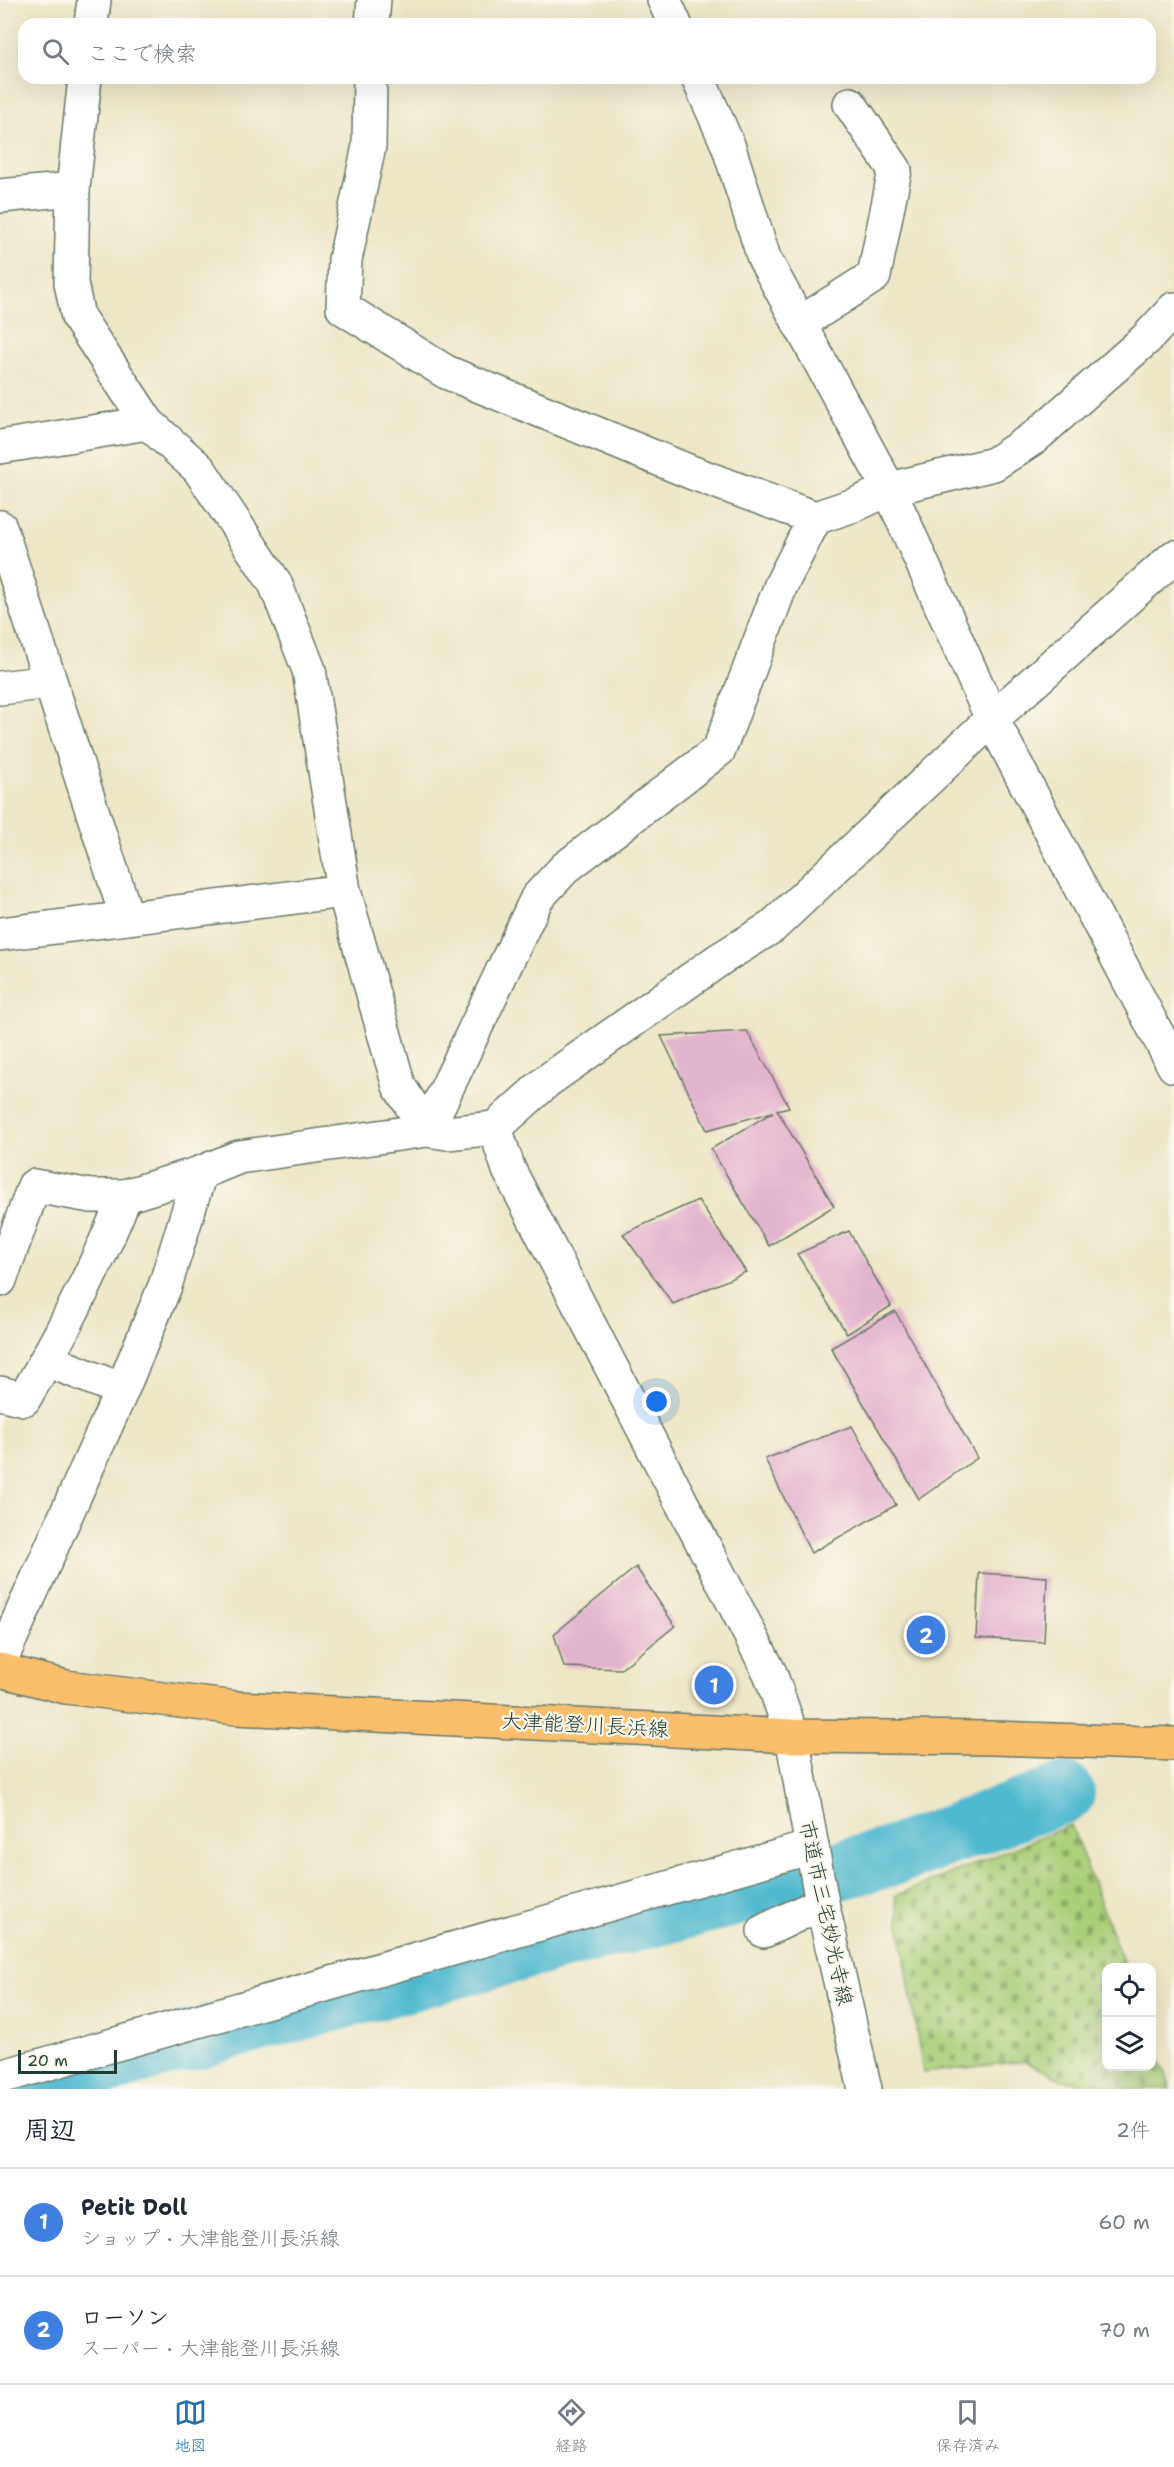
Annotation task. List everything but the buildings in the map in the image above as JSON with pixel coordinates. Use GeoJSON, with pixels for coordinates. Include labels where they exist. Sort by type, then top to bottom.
{"type":"FeatureCollection","features":[{"type":"Feature","properties":{"kind":"main road","name":"大津能登川長浜線"},"geometry":{"type":"LineString","coordinates":[[0,1670],[66,1688],[236,1708],[792,1736],[993,1738],[1174,1744]]}},
{"type":"Feature","properties":{"kind":"street"},"geometry":{"type":"LineString","coordinates":[[92,18],[94,0]]}},
{"type":"Feature","properties":{"kind":"street"},"geometry":{"type":"LineString","coordinates":[[372,18],[374,0]]}},
{"type":"Feature","properties":{"kind":"street"},"geometry":{"type":"LineString","coordinates":[[664,0],[672,18]]}},
{"type":"Feature","properties":{"kind":"street"},"geometry":{"type":"LineString","coordinates":[[84,84],[73,189],[71,283],[78,317],[148,423],[199,469],[275,583],[309,670],[344,891],[399,1086],[427,1130]]}},
{"type":"Feature","properties":{"kind":"street"},"geometry":{"type":"LineString","coordinates":[[370,84],[369,146],[345,260],[343,308],[446,372],[693,473],[815,518],[857,504],[889,489],[994,464],[1035,437],[1146,339],[1174,309]]}},
{"type":"Feature","properties":{"kind":"street"},"geometry":{"type":"LineString","coordinates":[[701,84],[728,145],[764,258],[889,489],[992,719],[1174,1066]]}},
{"type":"Feature","properties":{"kind":"street"},"geometry":{"type":"LineString","coordinates":[[799,324],[874,276],[895,170],[850,104]]}},
{"type":"Feature","properties":{"kind":"street"},"geometry":{"type":"LineString","coordinates":[[0,196],[73,189]]}},
{"type":"Feature","properties":{"kind":"street"},"geometry":{"type":"LineString","coordinates":[[0,447],[148,423]]}},
{"type":"Feature","properties":{"kind":"street"},"geometry":{"type":"LineString","coordinates":[[427,1130],[537,898],[565,868],[719,750],[781,585],[815,518]]}},
{"type":"Feature","properties":{"kind":"street"},"geometry":{"type":"LineString","coordinates":[[0,527],[127,918]]}},
{"type":"Feature","properties":{"kind":"street"},"geometry":{"type":"LineString","coordinates":[[0,1280],[34,1186],[91,1196],[125,1196],[200,1173],[239,1157],[427,1130],[447,1133],[495,1128],[547,1081],[720,959],[772,927],[992,719],[1174,557]]}},
{"type":"Feature","properties":{"kind":"street"},"geometry":{"type":"LineString","coordinates":[[0,688],[50,681]]}},
{"type":"Feature","properties":{"kind":"street"},"geometry":{"type":"LineString","coordinates":[[0,934],[344,891]]}},
{"type":"Feature","properties":{"kind":"street","name":"市道市三宅妙光寺線"},"geometry":{"type":"LineString","coordinates":[[495,1128],[509,1170],[767,1666],[792,1736],[822,1903],[865,2089]]}},
{"type":"Feature","properties":{"kind":"street"},"geometry":{"type":"LineString","coordinates":[[0,1662],[122,1390],[165,1286],[200,1173]]}},
{"type":"Feature","properties":{"kind":"street"},"geometry":{"type":"LineString","coordinates":[[0,1392],[24,1399],[47,1360],[106,1243],[125,1196]]}},
{"type":"Feature","properties":{"kind":"street"},"geometry":{"type":"LineString","coordinates":[[47,1360],[122,1390]]}},
{"type":"Feature","properties":{"kind":"street"},"geometry":{"type":"LineString","coordinates":[[0,2076],[812,1847]]}},
{"type":"Feature","properties":{"kind":"street"},"geometry":{"type":"LineString","coordinates":[[764,1930],[822,1903]]}},
{"type":"Feature","properties":{"kind":"green space"},"geometry":{"type":"Polygon","coordinates":[[[1071,1825],[1123,1963],[1102,1963],[1102,2071],[1156,2071],[1156,2049],[1171,2089],[1116,2089],[1112,2085],[1062,2080],[1024,2061],[923,2073],[895,1896],[1071,1825]]]}},
{"type":"Feature","properties":{"kind":"waterway"},"geometry":{"type":"LineString","coordinates":[[24,2089],[148,2052],[543,1945],[887,1858],[1065,1793]]}},
{"type":"Feature","properties":{"kind":"place","name":"ローソン"},"geometry":{"type":"Point","coordinates":[926,1635]}},
{"type":"Feature","properties":{"kind":"place","name":"Petit Doll"},"geometry":{"type":"Point","coordinates":[714,1685]}}]}
